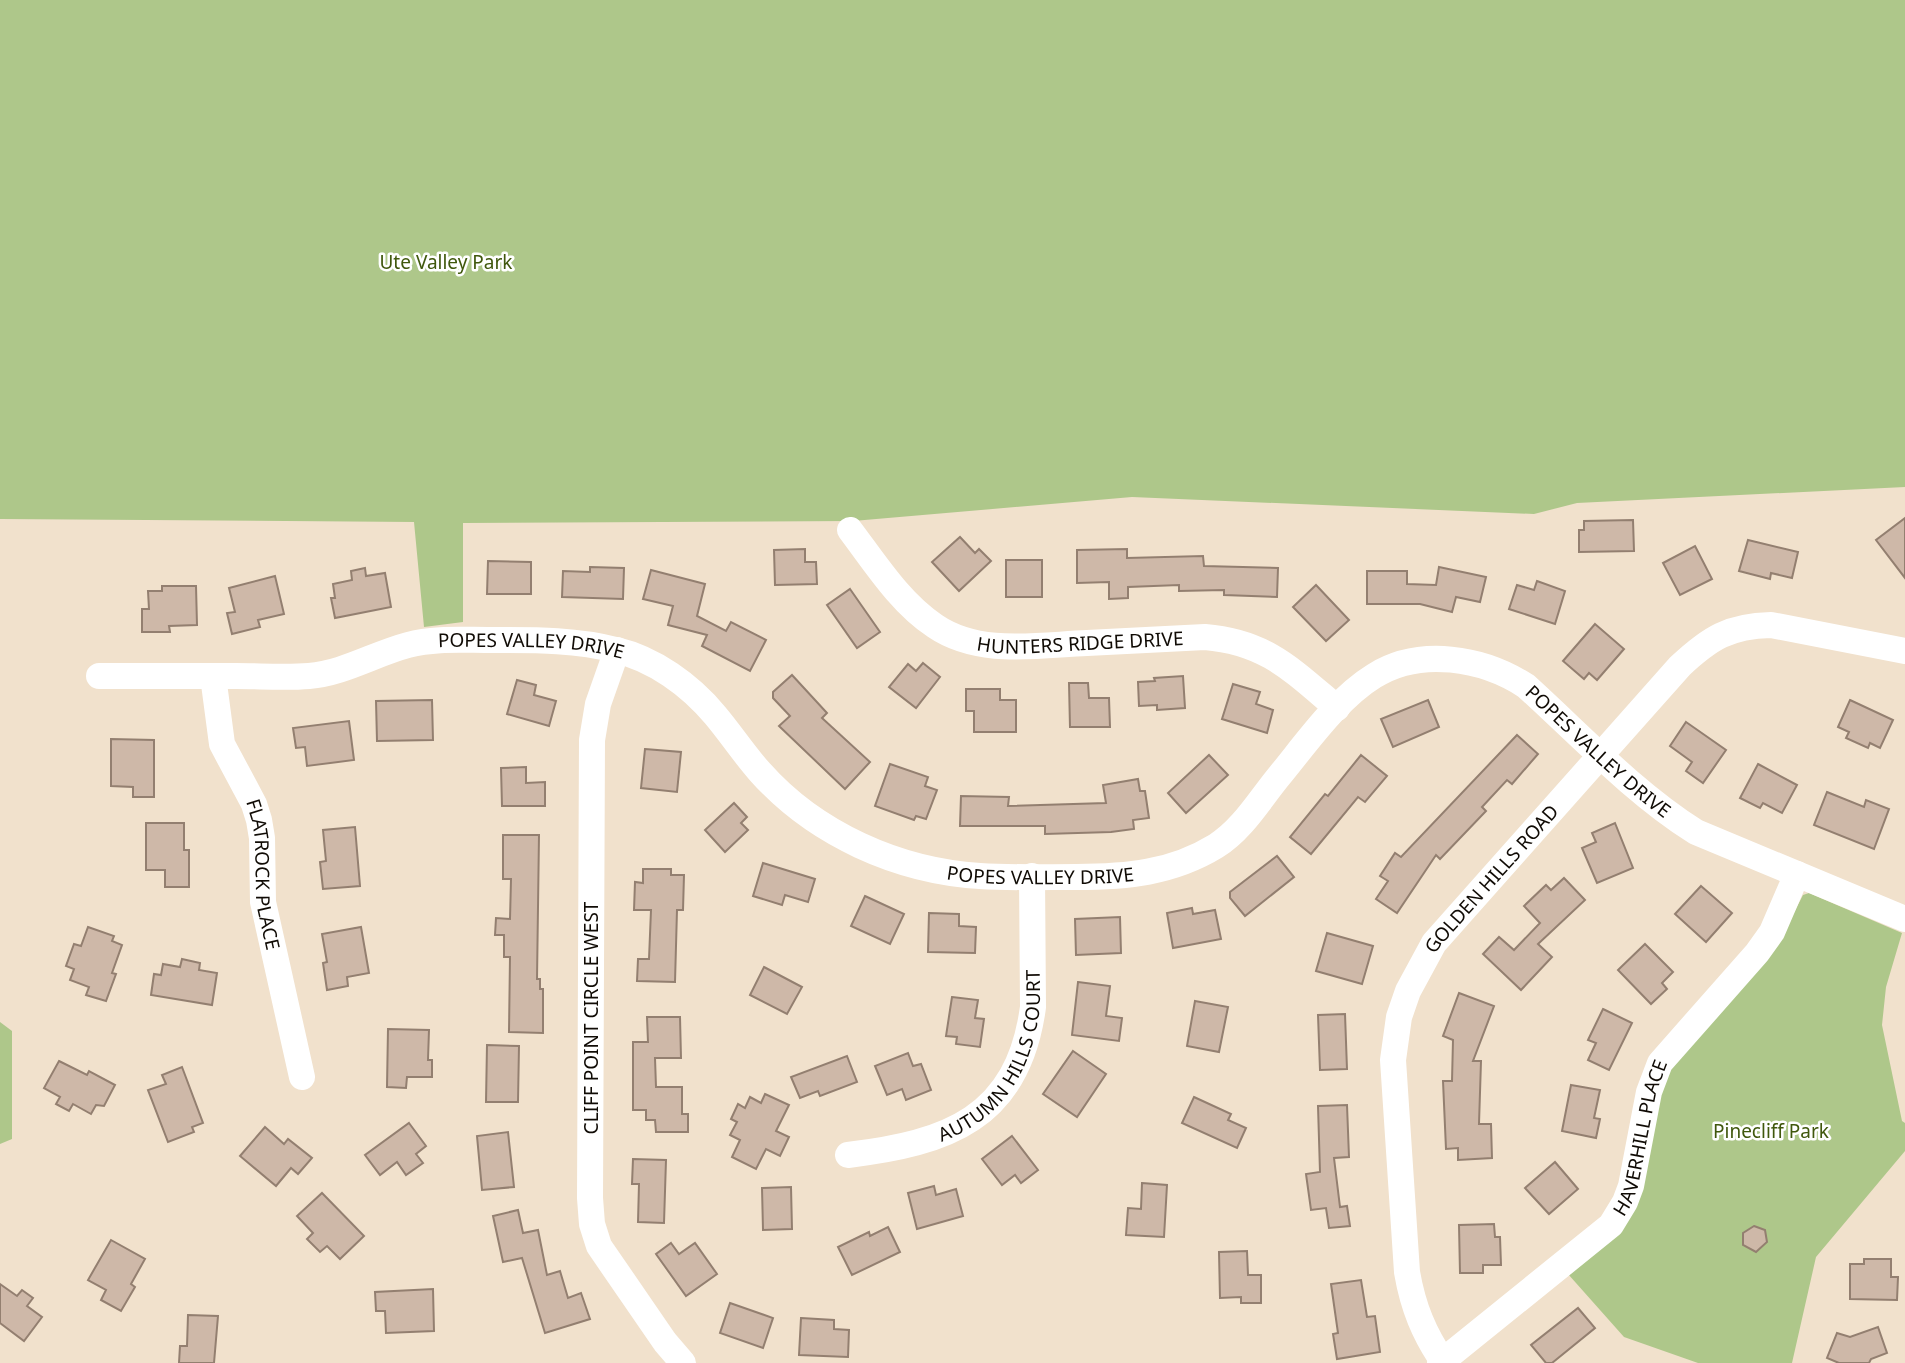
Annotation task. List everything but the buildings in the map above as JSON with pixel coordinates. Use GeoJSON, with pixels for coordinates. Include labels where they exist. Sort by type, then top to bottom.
{"type":"FeatureCollection","features":[{"type":"Feature","properties":{"kind":"street","name":"HUNTERS RIDGE DRIVE"},"geometry":{"type":"LineString","coordinates":[[850,530],[905,601],[927,621],[951,636],[970,642],[1010,646],[1205,637],[1224,639],[1261,650],[1277,659],[1337,708]]}},
{"type":"Feature","properties":{"kind":"street","name":"GOLDEN HILLS ROAD"},"geometry":{"type":"LineString","coordinates":[[1442,1362],[1418,1318],[1407,1272],[1393,1081],[1399,1017],[1414,979],[1434,943],[1601,754],[1698,649],[1714,638],[1750,625],[1771,625],[1905,651]]}},
{"type":"Feature","properties":{"kind":"street","name":"POPES VALLEY DRIVE"},"geometry":{"type":"LineString","coordinates":[[99,676],[306,676],[349,668],[387,651],[437,640],[558,639],[617,650],[642,659],[683,684],[714,714],[761,774],[797,808],[839,835],[866,848],[916,866],[979,876],[1135,875],[1182,863],[1218,845],[1250,814],[1337,708],[1374,675],[1392,667],[1430,659],[1468,662],[1511,676],[1526,686],[1662,810],[1696,832],[1905,919]]}},
{"type":"Feature","properties":{"kind":"street","name":"CLIFF POINT CIRCLE WEST"},"geometry":{"type":"LineString","coordinates":[[617,650],[597,704],[592,740],[592,1224],[599,1246],[683,1363]]}},
{"type":"Feature","properties":{"kind":"street","name":"FLATROCK PLACE"},"geometry":{"type":"LineString","coordinates":[[213,676],[222,744],[254,804],[259,820],[262,838],[263,902],[302,1077]]}},
{"type":"Feature","properties":{"kind":"street","name":"HAVERHILL PLACE"},"geometry":{"type":"LineString","coordinates":[[1442,1362],[1598,1236],[1620,1213],[1631,1186],[1649,1092],[1660,1063],[1757,953],[1772,932],[1797,874]]}},
{"type":"Feature","properties":{"kind":"street","name":"AUTUMN HILLS COURT"},"geometry":{"type":"LineString","coordinates":[[848,1155],[914,1145],[956,1128],[992,1102],[1005,1086],[1023,1049],[1031,1017],[1032,876]]}},
{"type":"Feature","properties":{"kind":"green space","name":"Ute Valley Park"},"geometry":{"type":"Polygon","coordinates":[[[0,0],[1905,0],[1905,487],[1577,503],[1534,514],[1132,497],[853,521],[463,523],[463,622],[424,627],[414,522],[0,519],[0,0]]]}},
{"type":"Feature","properties":{"kind":"green space","name":"Pinecliff Park"},"geometry":{"type":"Polygon","coordinates":[[[1809,893],[1902,933],[1886,987],[1882,1025],[1902,1121],[1905,1123],[1905,1151],[1816,1257],[1792,1363],[1698,1363],[1624,1337],[1568,1274],[1612,1240],[1669,1071],[1781,938],[1803,895],[1809,893]]]}},
{"type":"Feature","properties":{"kind":"green space"},"geometry":{"type":"Polygon","coordinates":[[[0,1022],[12,1031],[12,1139],[0,1144],[0,1022]]]}}]}
